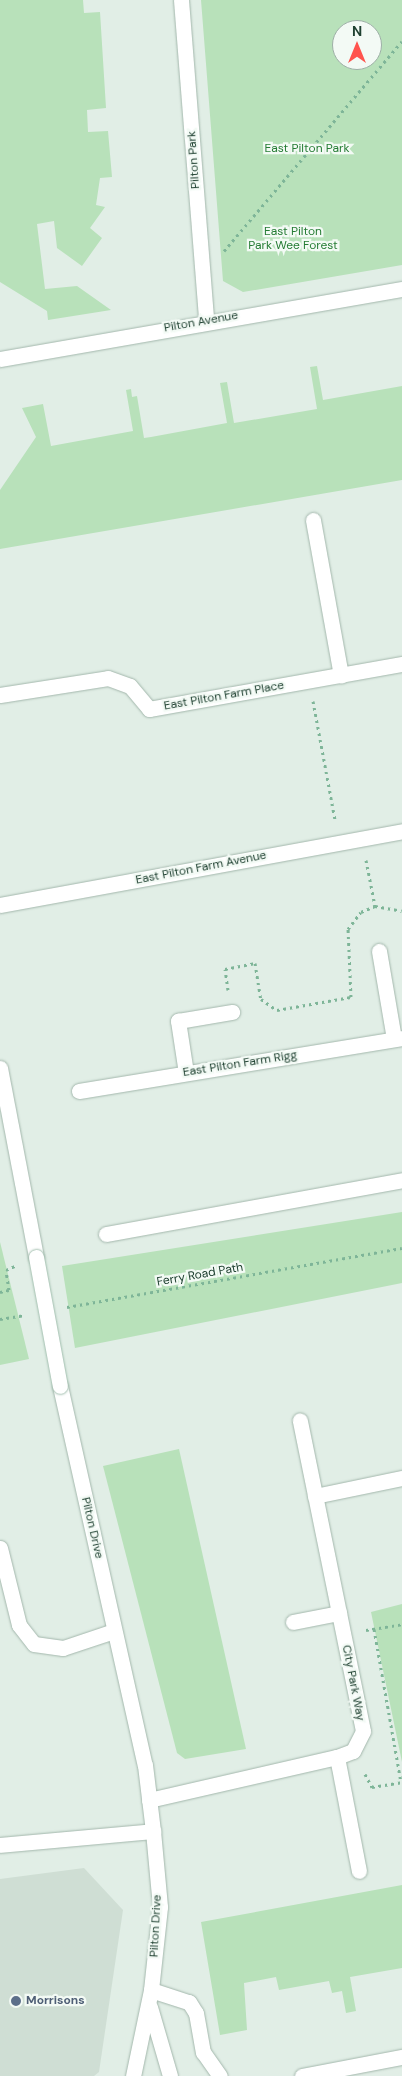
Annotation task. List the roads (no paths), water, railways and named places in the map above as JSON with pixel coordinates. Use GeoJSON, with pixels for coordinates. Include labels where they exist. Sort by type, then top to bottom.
{"type":"FeatureCollection","features":[{"type":"Feature","properties":{"kind":"street","name":"Pilton Park"},"geometry":{"type":"LineString","coordinates":[[181,0],[206,321]]}},
{"type":"Feature","properties":{"kind":"street","name":"Pilton Avenue"},"geometry":{"type":"LineString","coordinates":[[0,359],[206,321],[402,289]]}},
{"type":"Feature","properties":{"kind":"street"},"geometry":{"type":"LineString","coordinates":[[313,520],[341,675]]}},
{"type":"Feature","properties":{"kind":"street","name":"East Pilton Farm Place"},"geometry":{"type":"LineString","coordinates":[[0,695],[108,678],[130,686],[149,709],[402,664]]}},
{"type":"Feature","properties":{"kind":"street","name":"East Pilton Farm Avenue"},"geometry":{"type":"LineString","coordinates":[[0,905],[402,830]]}},
{"type":"Feature","properties":{"kind":"street"},"geometry":{"type":"LineString","coordinates":[[380,951],[398,1039]]}},
{"type":"Feature","properties":{"kind":"street"},"geometry":{"type":"LineString","coordinates":[[186,1073],[178,1021],[232,1012]]}},
{"type":"Feature","properties":{"kind":"street","name":"East Pilton Farm Rigg"},"geometry":{"type":"LineString","coordinates":[[79,1091],[398,1039]]}},
{"type":"Feature","properties":{"kind":"street","name":"Pilton Drive"},"geometry":{"type":"LineString","coordinates":[[0,1068],[60,1386],[149,1800],[160,1907],[150,1997],[133,2076]]}},
{"type":"Feature","properties":{"kind":"street"},"geometry":{"type":"LineString","coordinates":[[106,1234],[402,1180]]}},
{"type":"Feature","properties":{"kind":"street","name":"City Park Way"},"geometry":{"type":"LineString","coordinates":[[300,1420],[363,1731],[353,1751],[337,1757]]}},
{"type":"Feature","properties":{"kind":"street"},"geometry":{"type":"LineString","coordinates":[[315,1496],[402,1478]]}},
{"type":"Feature","properties":{"kind":"street"},"geometry":{"type":"LineString","coordinates":[[0,1548],[19,1625],[34,1644],[63,1648],[114,1631]]}},
{"type":"Feature","properties":{"kind":"street"},"geometry":{"type":"LineString","coordinates":[[294,1622],[339,1613]]}},
{"type":"Feature","properties":{"kind":"street"},"geometry":{"type":"LineString","coordinates":[[149,1800],[337,1757],[359,1871]]}},
{"type":"Feature","properties":{"kind":"street"},"geometry":{"type":"LineString","coordinates":[[0,1845],[153,1831]]}},
{"type":"Feature","properties":{"kind":"street"},"geometry":{"type":"LineString","coordinates":[[150,1997],[189,2002],[196,2014],[203,2052],[220,2076]]}},
{"type":"Feature","properties":{"kind":"street","name":"Pilton Drive"},"geometry":{"type":"LineString","coordinates":[[150,1997],[170,2076]]}},
{"type":"Feature","properties":{"kind":"street"},"geometry":{"type":"LineString","coordinates":[[302,2076],[402,2057]]}},
{"type":"Feature","properties":{"kind":"place","name":"Morrisons"},"geometry":{"type":"Point","coordinates":[16,2001]}},
{"type":"Feature","properties":{"kind":"park label","name":"East Pilton Park"},"geometry":{"type":"Point","coordinates":[307,149]}},
{"type":"Feature","properties":{"kind":"park label","name":"East Pilton Park Wee Forest"},"geometry":{"type":"Point","coordinates":[293,239]}}]}
